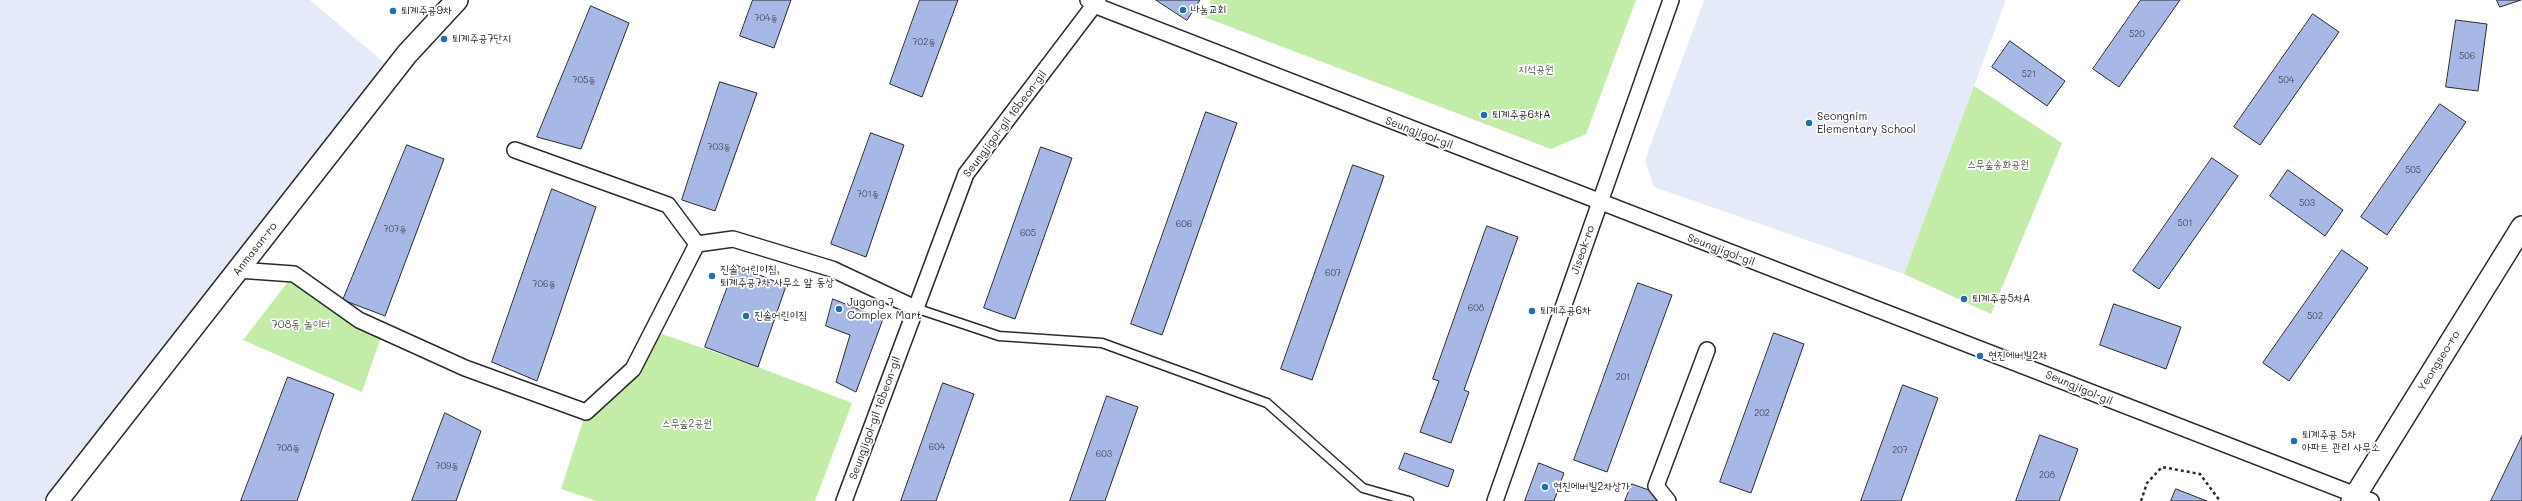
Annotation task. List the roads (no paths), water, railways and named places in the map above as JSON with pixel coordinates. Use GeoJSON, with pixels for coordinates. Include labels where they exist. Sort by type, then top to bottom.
{"type":"FeatureCollection","features":[{"type":"Feature","properties":{"kind":"street","name":"Anmasan-ro"},"geometry":{"type":"LineString","coordinates":[[57,501],[407,54],[457,0]]}},
{"type":"Feature","properties":{"kind":"street","name":"Jiseok-ro"},"geometry":{"type":"LineString","coordinates":[[1495,501],[1671,0]]}},
{"type":"Feature","properties":{"kind":"street","name":"Seungjigol-gil"},"geometry":{"type":"LineString","coordinates":[[1093,2],[1599,203],[2358,499]]}},
{"type":"Feature","properties":{"kind":"street","name":"Seungjigol-gil 16beon-gil"},"geometry":{"type":"LineString","coordinates":[[844,501],[966,174],[1093,2]]}},
{"type":"Feature","properties":{"kind":"street"},"geometry":{"type":"LineString","coordinates":[[515,150],[668,205],[698,244]]}},
{"type":"Feature","properties":{"kind":"street","name":"Yeongseo-ro"},"geometry":{"type":"LineString","coordinates":[[2358,499],[2522,227]]}},
{"type":"Feature","properties":{"kind":"street"},"geometry":{"type":"LineString","coordinates":[[698,244],[733,239],[832,269],[915,308]]}},
{"type":"Feature","properties":{"kind":"street"},"geometry":{"type":"LineString","coordinates":[[238,270],[294,274],[358,320],[465,368],[586,412],[633,369],[698,244]]}},
{"type":"Feature","properties":{"kind":"street"},"geometry":{"type":"LineString","coordinates":[[1668,501],[1656,486],[1707,350]]}},
{"type":"Feature","properties":{"kind":"lane"},"geometry":{"type":"LineString","coordinates":[[915,308],[999,336],[1102,344],[1267,402],[1363,488],[1409,501]]}},
{"type":"Feature","properties":{"kind":"place","name":"나눔교회"},"geometry":{"type":"Point","coordinates":[1183,10]}},
{"type":"Feature","properties":{"kind":"place","name":"퇴계주공9차"},"geometry":{"type":"Point","coordinates":[393,11]}},
{"type":"Feature","properties":{"kind":"place","name":"퇴계주공7단지"},"geometry":{"type":"Point","coordinates":[444,39]}},
{"type":"Feature","properties":{"kind":"place","name":"퇴계주공6차A"},"geometry":{"type":"Point","coordinates":[1484,115]}},
{"type":"Feature","properties":{"kind":"place","name":"Seongnim Elementary School"},"geometry":{"type":"Point","coordinates":[1809,123]}},
{"type":"Feature","properties":{"kind":"place","name":"진솔 어린이집, 퇴계주공7차 사무소 앞 동상"},"geometry":{"type":"Point","coordinates":[712,276]}},
{"type":"Feature","properties":{"kind":"place","name":"퇴계주공5차A"},"geometry":{"type":"Point","coordinates":[1964,299]}},
{"type":"Feature","properties":{"kind":"place","name":"Jugong 7 Complex Mart"},"geometry":{"type":"Point","coordinates":[839,309]}},
{"type":"Feature","properties":{"kind":"place","name":"퇴계주공6차"},"geometry":{"type":"Point","coordinates":[1532,311]}},
{"type":"Feature","properties":{"kind":"place","name":"진솔어린이집"},"geometry":{"type":"Point","coordinates":[746,316]}},
{"type":"Feature","properties":{"kind":"place","name":"현진에버빌2차"},"geometry":{"type":"Point","coordinates":[1980,356]}},
{"type":"Feature","properties":{"kind":"place","name":"퇴계주공 5차 아파트 관리 사무소"},"geometry":{"type":"Point","coordinates":[2294,441]}},
{"type":"Feature","properties":{"kind":"place","name":"현진에버빌2차상가"},"geometry":{"type":"Point","coordinates":[1545,487]}},
{"type":"Feature","properties":{"kind":"park label","name":"지석공원"},"geometry":{"type":"Point","coordinates":[1536,70]}},
{"type":"Feature","properties":{"kind":"park label","name":"스무숲송화공원"},"geometry":{"type":"Point","coordinates":[1998,165]}},
{"type":"Feature","properties":{"kind":"park label","name":"708동 놀이터"},"geometry":{"type":"Point","coordinates":[301,325]}},
{"type":"Feature","properties":{"kind":"park label","name":"스무숲2공원"},"geometry":{"type":"Point","coordinates":[687,424]}}]}
